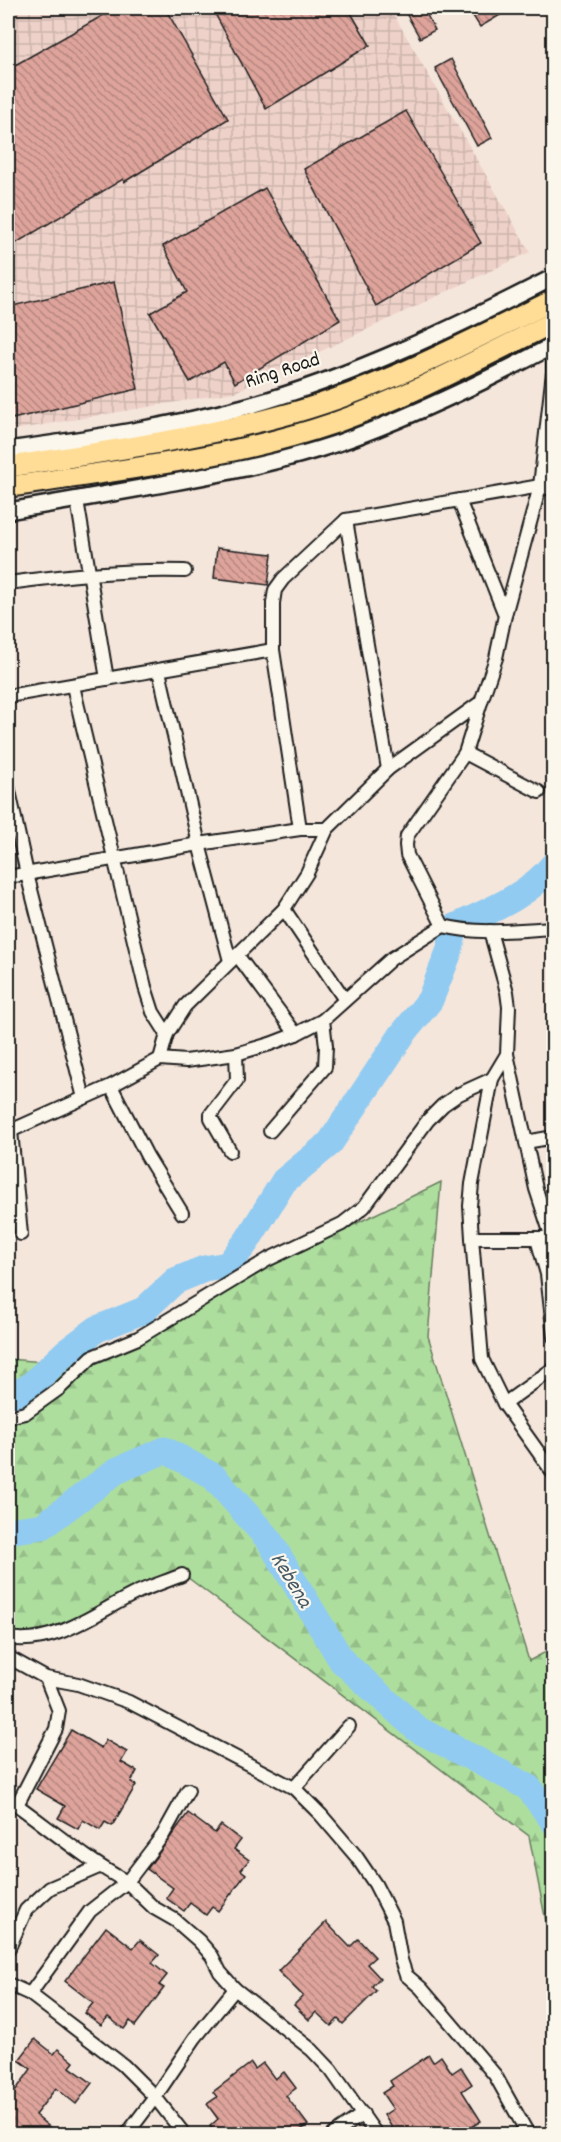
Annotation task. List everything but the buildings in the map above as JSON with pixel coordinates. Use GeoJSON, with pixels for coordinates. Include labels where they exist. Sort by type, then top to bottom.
{"type":"FeatureCollection","features":[{"type":"Feature","properties":{"kind":"highway","name":"Ring Road"},"geometry":{"type":"LineString","coordinates":[[8,467],[215,431],[282,416],[370,386],[554,300]]}},
{"type":"Feature","properties":{"kind":"highway"},"geometry":{"type":"LineString","coordinates":[[8,487],[215,454],[332,423],[402,396],[554,322]]}},
{"type":"Feature","properties":{"kind":"street","name":"Ring Road"},"geometry":{"type":"LineString","coordinates":[[8,450],[178,423],[291,393],[417,343],[554,277]]}},
{"type":"Feature","properties":{"kind":"street"},"geometry":{"type":"LineString","coordinates":[[8,511],[244,469],[336,443],[382,426],[491,379],[553,346],[553,372],[540,486],[505,615],[496,658],[465,753],[407,836],[405,845],[407,855],[447,927]]}},
{"type":"Feature","properties":{"kind":"street"},"geometry":{"type":"LineString","coordinates":[[300,829],[273,651],[273,603],[275,590],[283,579],[346,520],[540,486],[554,490]]}},
{"type":"Feature","properties":{"kind":"street"},"geometry":{"type":"LineString","coordinates":[[77,500],[107,679]]}},
{"type":"Feature","properties":{"kind":"street"},"geometry":{"type":"LineString","coordinates":[[459,500],[505,615]]}},
{"type":"Feature","properties":{"kind":"street"},"geometry":{"type":"LineString","coordinates":[[346,520],[388,769]]}},
{"type":"Feature","properties":{"kind":"street"},"geometry":{"type":"LineString","coordinates":[[8,583],[89,572],[185,571]]}},
{"type":"Feature","properties":{"kind":"street"},"geometry":{"type":"LineString","coordinates":[[8,696],[273,651]]}},
{"type":"Feature","properties":{"kind":"street"},"geometry":{"type":"LineString","coordinates":[[159,670],[200,844],[234,958],[296,1034]]}},
{"type":"Feature","properties":{"kind":"street"},"geometry":{"type":"LineString","coordinates":[[73,686],[145,987],[153,1012],[167,1034]]}},
{"type":"Feature","properties":{"kind":"street"},"geometry":{"type":"LineString","coordinates":[[160,1059],[167,1034],[184,1006],[284,909],[307,873],[327,829],[388,769],[481,702]]}},
{"type":"Feature","properties":{"kind":"street"},"geometry":{"type":"LineString","coordinates":[[465,753],[539,792]]}},
{"type":"Feature","properties":{"kind":"street"},"geometry":{"type":"LineString","coordinates":[[8,786],[27,874],[84,1098]]}},
{"type":"Feature","properties":{"kind":"street"},"geometry":{"type":"LineString","coordinates":[[8,877],[200,844],[300,829],[327,829]]}},
{"type":"Feature","properties":{"kind":"street"},"geometry":{"type":"LineString","coordinates":[[284,909],[345,1000]]}},
{"type":"Feature","properties":{"kind":"street"},"geometry":{"type":"LineString","coordinates":[[21,1234],[9,1132],[111,1086],[160,1059],[186,1061],[236,1054],[296,1034],[323,1020],[391,959],[447,927],[490,931],[554,928]]}},
{"type":"Feature","properties":{"kind":"street"},"geometry":{"type":"LineString","coordinates":[[472,1238],[553,1238],[536,1189],[507,1054],[509,1007],[490,931]]}},
{"type":"Feature","properties":{"kind":"street"},"geometry":{"type":"LineString","coordinates":[[270,1131],[325,1067],[327,1053],[323,1020]]}},
{"type":"Feature","properties":{"kind":"street"},"geometry":{"type":"LineString","coordinates":[[230,1150],[211,1118],[211,1114],[237,1080],[236,1054]]}},
{"type":"Feature","properties":{"kind":"street"},"geometry":{"type":"LineString","coordinates":[[507,1054],[492,1079],[470,1206],[482,1359],[504,1404],[554,1474]]}},
{"type":"Feature","properties":{"kind":"street"},"geometry":{"type":"LineString","coordinates":[[8,1417],[25,1413],[60,1388],[92,1357],[138,1338],[267,1260],[342,1224],[363,1207],[428,1120],[443,1105],[459,1094],[492,1079]]}},
{"type":"Feature","properties":{"kind":"street"},"geometry":{"type":"LineString","coordinates":[[111,1086],[147,1156],[182,1213]]}},
{"type":"Feature","properties":{"kind":"street"},"geometry":{"type":"LineString","coordinates":[[526,1142],[554,1137]]}},
{"type":"Feature","properties":{"kind":"street"},"geometry":{"type":"LineString","coordinates":[[537,1239],[547,1274],[554,1337]]}},
{"type":"Feature","properties":{"kind":"street"},"geometry":{"type":"LineString","coordinates":[[504,1404],[554,1368]]}},
{"type":"Feature","properties":{"kind":"street"},"geometry":{"type":"LineString","coordinates":[[8,1638],[35,1639],[53,1634],[83,1622],[138,1592],[182,1575]]}},
{"type":"Feature","properties":{"kind":"street"},"geometry":{"type":"LineString","coordinates":[[8,1657],[46,1677],[78,1684],[129,1702],[202,1738],[294,1788],[356,1856],[375,1884],[394,1921],[400,1959],[406,1975],[435,2003],[495,2075],[528,2134]]}},
{"type":"Feature","properties":{"kind":"street"},"geometry":{"type":"LineString","coordinates":[[46,1677],[59,1711],[56,1729],[12,1803],[74,1846],[99,1867],[127,1882],[154,1908],[175,1920],[200,1941],[212,1956],[220,1972],[235,1989],[312,2050],[332,2070],[376,2134]]}},
{"type":"Feature","properties":{"kind":"street"},"geometry":{"type":"LineString","coordinates":[[294,1788],[349,1726]]}},
{"type":"Feature","properties":{"kind":"street"},"geometry":{"type":"LineString","coordinates":[[30,1994],[90,1911],[127,1882],[163,1835],[188,1790]]}},
{"type":"Feature","properties":{"kind":"street"},"geometry":{"type":"LineString","coordinates":[[8,1950],[26,1910],[50,1888],[99,1867]]}},
{"type":"Feature","properties":{"kind":"street"},"geometry":{"type":"LineString","coordinates":[[8,1984],[30,1994],[123,2065],[155,2097],[184,2134]]}},
{"type":"Feature","properties":{"kind":"street"},"geometry":{"type":"LineString","coordinates":[[127,2134],[195,2038],[235,1989]]}},
{"type":"Feature","properties":{"kind":"street"},"geometry":{"type":"LineString","coordinates":[[334,2134],[363,2114]]}},
{"type":"Feature","properties":{"kind":"shaded area"},"geometry":{"type":"Polygon","coordinates":[[[8,8],[390,8],[530,252],[235,392],[8,431],[8,8]]]}},
{"type":"Feature","properties":{"kind":"green space"},"geometry":{"type":"Polygon","coordinates":[[[441,1182],[428,1336],[529,1661],[553,1648],[553,1957],[529,1836],[187,1577],[8,1643],[8,1359],[69,1364],[441,1182]]]}},
{"type":"Feature","properties":{"kind":"waterway"},"geometry":{"type":"LineString","coordinates":[[8,1398],[29,1387],[66,1352],[97,1329],[144,1310],[175,1281],[204,1269],[228,1265],[247,1241],[284,1181],[330,1143],[402,1035],[430,1000],[449,952],[455,927],[521,893],[533,885],[554,864]]}},
{"type":"Feature","properties":{"kind":"waterway","name":"Kebena"},"geometry":{"type":"LineString","coordinates":[[8,1531],[43,1526],[116,1471],[165,1450],[213,1476],[269,1540],[342,1661],[417,1729],[528,1787],[554,1822]]}}]}
